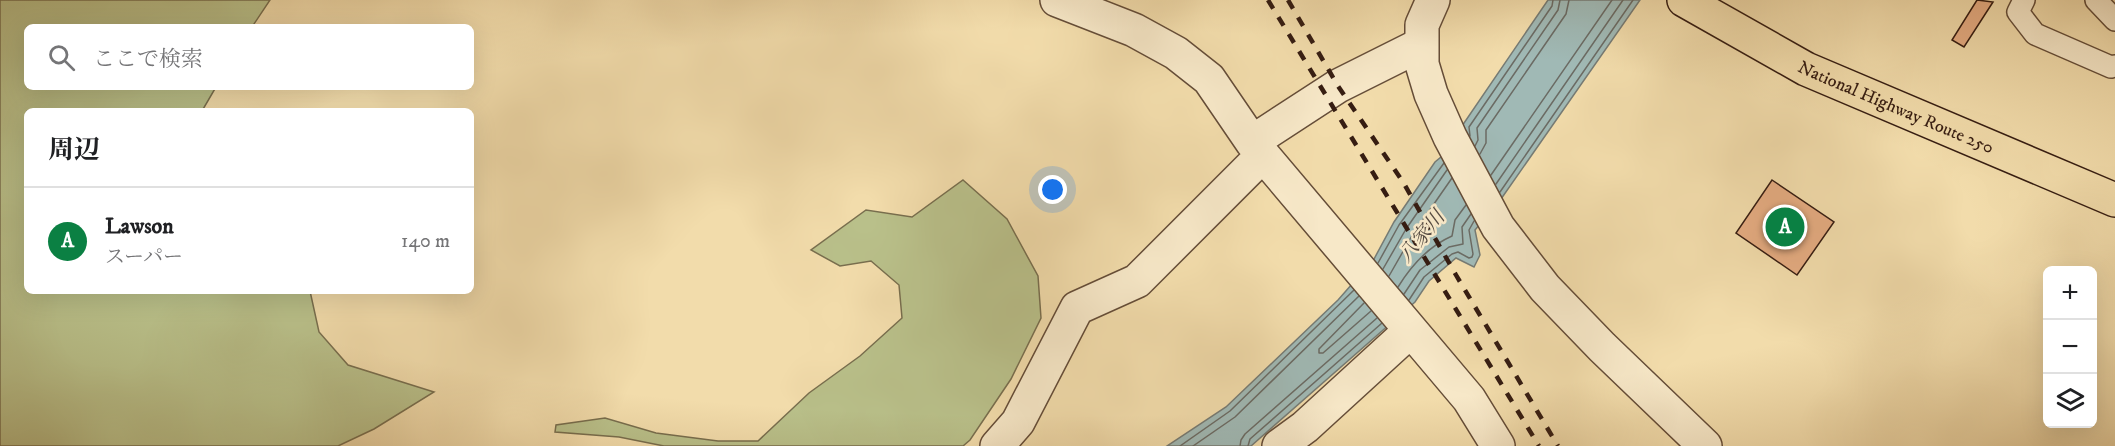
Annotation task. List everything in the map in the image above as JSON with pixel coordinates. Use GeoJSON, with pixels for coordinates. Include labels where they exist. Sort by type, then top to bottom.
{"type":"FeatureCollection","features":[{"type":"Feature","properties":{"kind":"highway","name":"National Highway Route 250"},"geometry":{"type":"LineString","coordinates":[[1684,0],[1806,69],[2115,200]]}},
{"type":"Feature","properties":{"kind":"street"},"geometry":{"type":"LineString","coordinates":[[1057,0],[1134,30],[1176,53],[1209,79],[1257,148],[1469,399],[1498,446]]}},
{"type":"Feature","properties":{"kind":"street"},"geometry":{"type":"LineString","coordinates":[[1433,0],[1422,25],[1420,45],[1422,64],[1431,94],[1450,137],[1497,227],[1545,288],[1705,446]]}},
{"type":"Feature","properties":{"kind":"street"},"geometry":{"type":"LineString","coordinates":[[997,446],[1018,422],[1077,308],[1137,281],[1257,148],[1338,86],[1420,45]]}},
{"type":"Feature","properties":{"kind":"street"},"geometry":{"type":"LineString","coordinates":[[1279,446],[1313,436],[1410,331]]}},
{"type":"Feature","properties":{"kind":"lane"},"geometry":{"type":"LineString","coordinates":[[2024,0],[2018,12],[2035,33],[2111,67],[2115,66]]}},
{"type":"Feature","properties":{"kind":"lane"},"geometry":{"type":"LineString","coordinates":[[2096,0],[2115,20]]}},
{"type":"Feature","properties":{"kind":"green space"},"geometry":{"type":"Polygon","coordinates":[[[0,0],[270,0],[254,24],[24,24],[24,90],[214,90],[204,108],[24,108],[24,294],[311,294],[319,332],[348,365],[434,392],[374,429],[338,446],[0,446],[0,0]]]}},
{"type":"Feature","properties":{"kind":"green space"},"geometry":{"type":"Polygon","coordinates":[[[963,180],[1007,219],[1038,276],[1041,318],[1011,379],[970,440],[963,446],[664,446],[619,437],[555,432],[556,425],[605,418],[656,433],[718,441],[758,441],[809,393],[860,356],[902,318],[899,285],[871,261],[840,266],[811,250],[866,210],[912,217],[963,180]]]}},
{"type":"Feature","properties":{"kind":"water","name":"八家川"},"geometry":{"type":"Polygon","coordinates":[[[1548,0],[1640,0],[1501,199],[1475,230],[1480,255],[1474,267],[1456,258],[1429,281],[1415,302],[1251,446],[1167,446],[1226,407],[1338,300],[1374,259],[1394,222],[1435,162],[1464,138],[1462,126],[1548,0]]]}},
{"type":"Feature","properties":{"kind":"building"},"geometry":{"type":"Polygon","coordinates":[[[1977,0],[1993,2],[1964,47],[1952,40],[1977,0]]]}},
{"type":"Feature","properties":{"kind":"building"},"geometry":{"type":"Polygon","coordinates":[[[1772,180],[1834,222],[1797,275],[1736,233],[1772,180]]]}},
{"type":"Feature","properties":{"kind":"railway"},"geometry":{"type":"LineString","coordinates":[[1268,0],[1539,446]]}},
{"type":"Feature","properties":{"kind":"railway"},"geometry":{"type":"LineString","coordinates":[[1288,0],[1338,86],[1403,182],[1558,446]]}},
{"type":"Feature","properties":{"kind":"place","name":"Lawson"},"geometry":{"type":"Point","coordinates":[1785,227]}}]}
